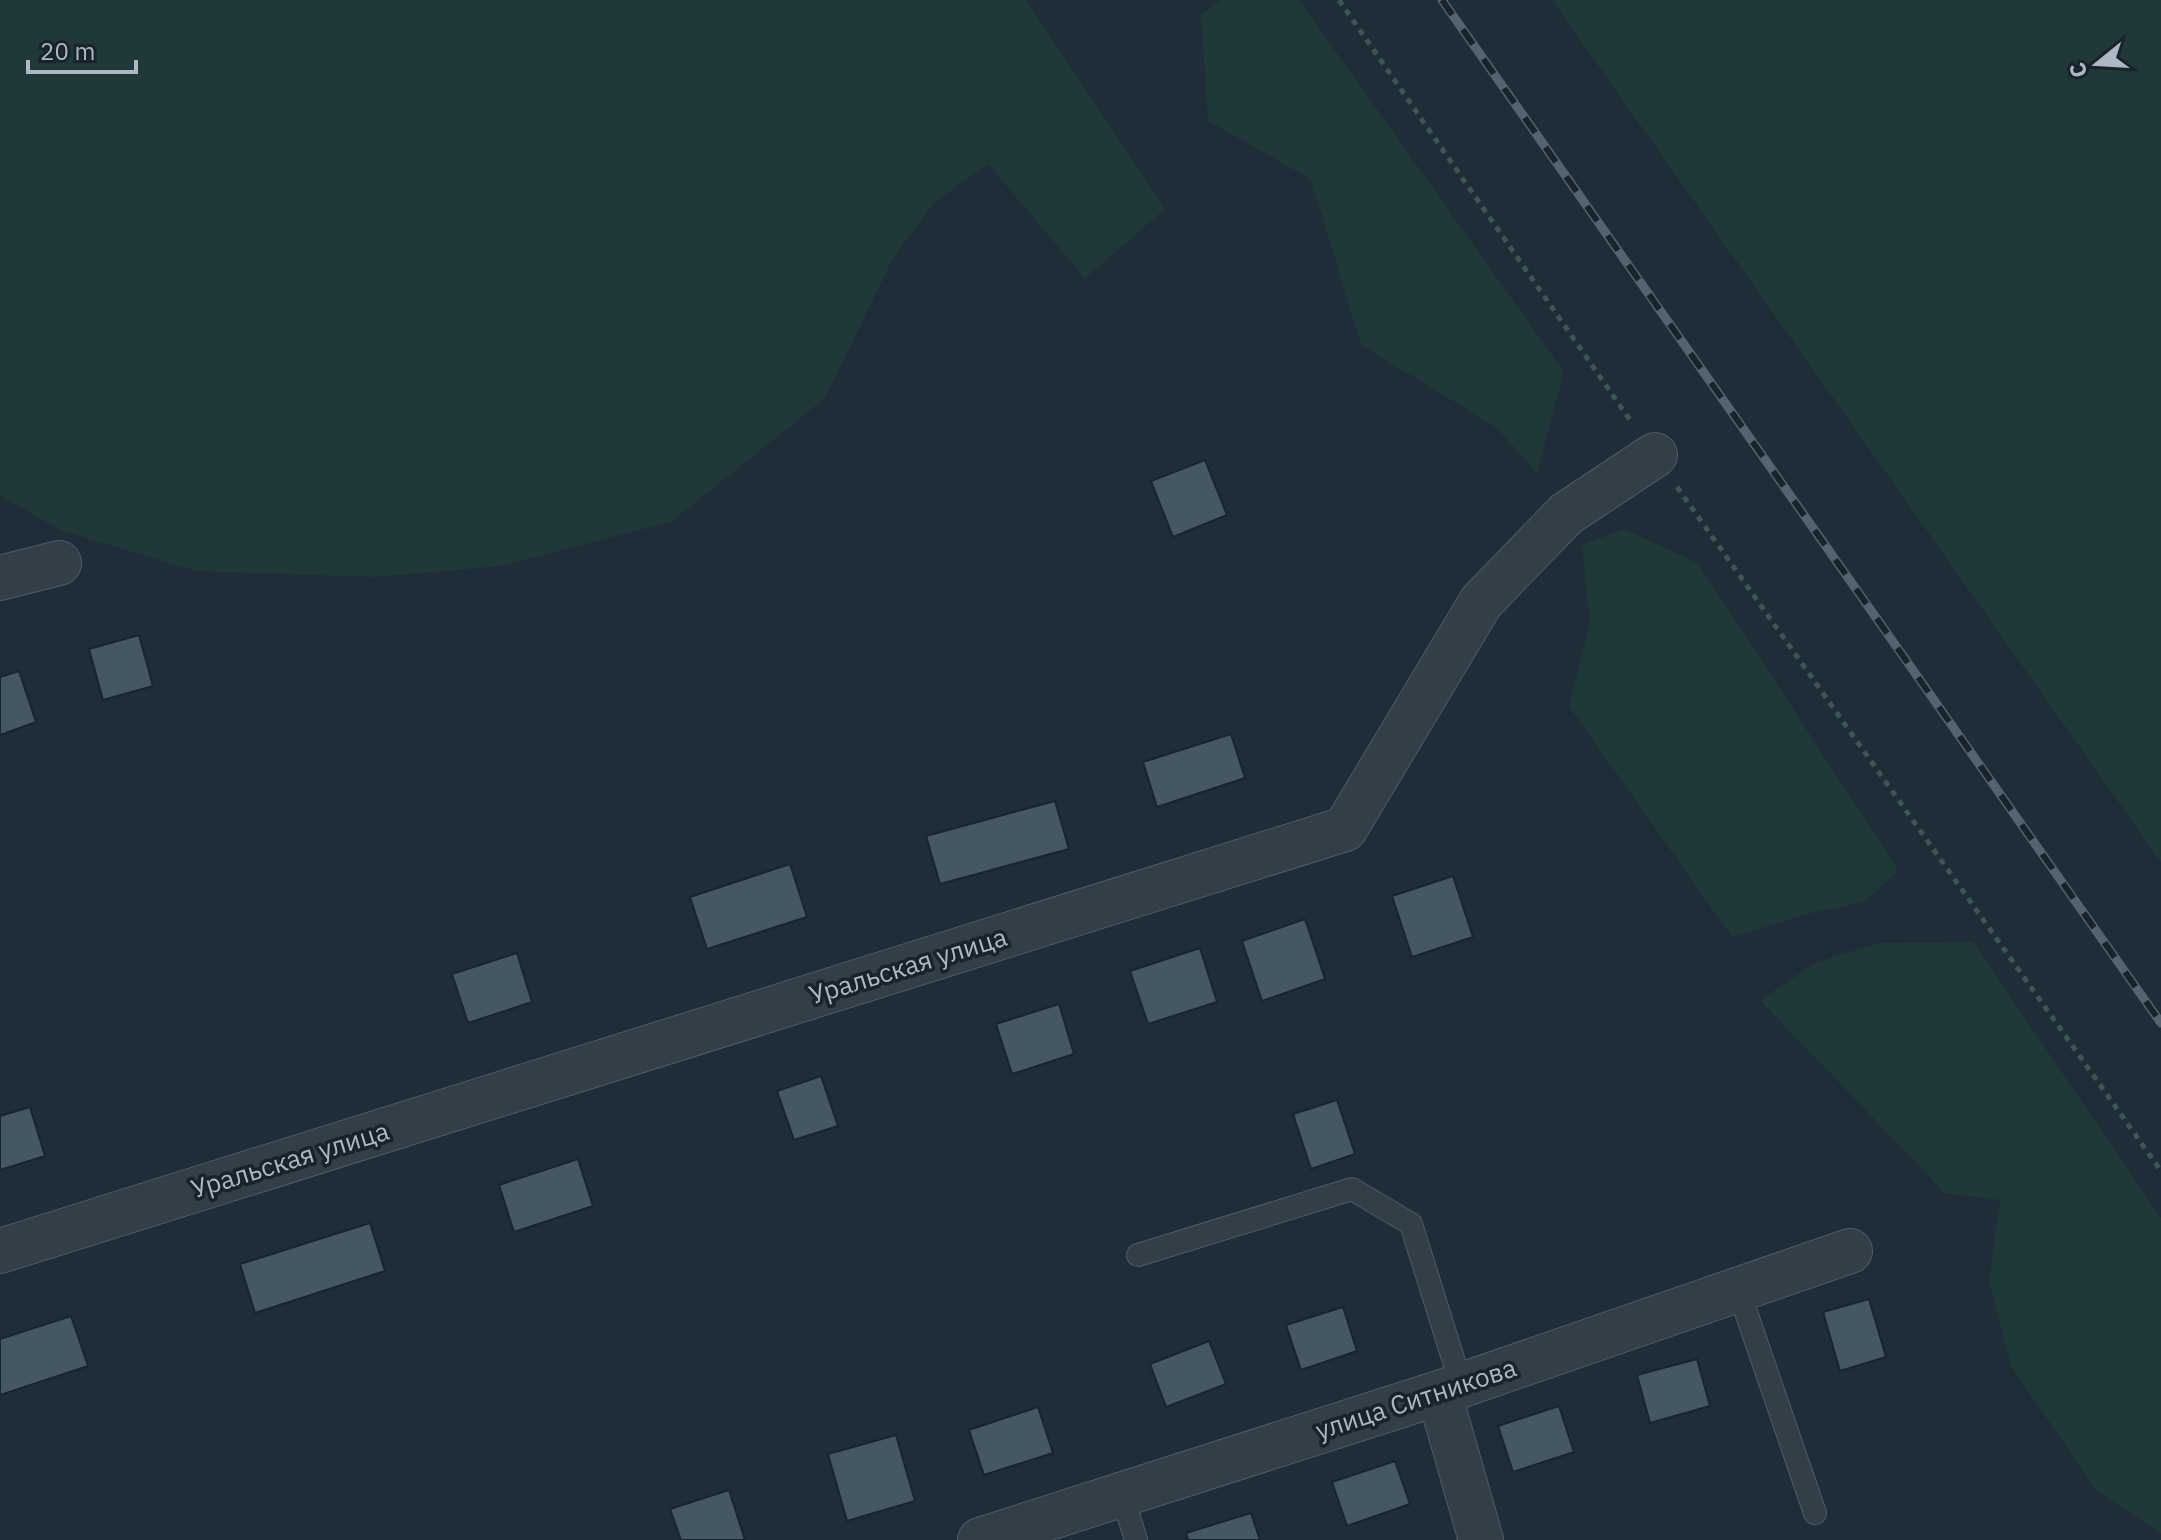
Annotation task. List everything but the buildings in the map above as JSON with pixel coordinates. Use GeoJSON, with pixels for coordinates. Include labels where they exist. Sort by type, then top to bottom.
{"type":"FeatureCollection","features":[{"type":"Feature","properties":{"kind":"street","name":"Уральская улица"},"geometry":{"type":"LineString","coordinates":[[0,1251],[1345,829],[1481,602],[1566,514],[1655,455]]}},
{"type":"Feature","properties":{"kind":"street"},"geometry":{"type":"LineString","coordinates":[[0,578],[59,563]]}},
{"type":"Feature","properties":{"kind":"street","name":"улица Ситникова"},"geometry":{"type":"LineString","coordinates":[[980,1540],[1450,1389],[1850,1251]]}},
{"type":"Feature","properties":{"kind":"street"},"geometry":{"type":"LineString","coordinates":[[1450,1389],[1481,1540]]}},
{"type":"Feature","properties":{"kind":"lane"},"geometry":{"type":"LineString","coordinates":[[1138,1255],[1352,1189],[1411,1224],[1450,1389]]}},
{"type":"Feature","properties":{"kind":"lane"},"geometry":{"type":"LineString","coordinates":[[1738,1289],[1815,1513]]}},
{"type":"Feature","properties":{"kind":"lane"},"geometry":{"type":"LineString","coordinates":[[1122,1494],[1136,1540]]}},
{"type":"Feature","properties":{"kind":"path"},"geometry":{"type":"LineString","coordinates":[[1339,0],[1655,455],[2161,1171]]}},
{"type":"Feature","properties":{"kind":"green space"},"geometry":{"type":"Polygon","coordinates":[[[0,0],[1026,0],[1165,209],[1085,278],[988,164],[935,202],[893,258],[825,398],[671,522],[500,566],[375,577],[196,571],[60,530],[0,495],[0,0]]]}},
{"type":"Feature","properties":{"kind":"green space"},"geometry":{"type":"Polygon","coordinates":[[[1221,0],[1299,0],[1564,372],[1537,473],[1496,427],[1361,345],[1311,179],[1208,121],[1201,15],[1221,0]]]}},
{"type":"Feature","properties":{"kind":"green space"},"geometry":{"type":"Polygon","coordinates":[[[1552,0],[2161,0],[2161,862],[1552,0]]]}},
{"type":"Feature","properties":{"kind":"green space"},"geometry":{"type":"Polygon","coordinates":[[[1624,529],[1698,563],[1898,870],[1865,902],[1811,913],[1732,937],[1569,706],[1590,622],[1582,545],[1624,529]]]}},
{"type":"Feature","properties":{"kind":"green space"},"geometry":{"type":"Polygon","coordinates":[[[1973,942],[2161,1218],[2161,1534],[2096,1490],[2011,1366],[1989,1281],[2000,1200],[1945,1193],[1760,1000],[1815,963],[1878,943],[1973,942]]]}},
{"type":"Feature","properties":{"kind":"railway"},"geometry":{"type":"LineString","coordinates":[[1442,0],[2161,1023]]}}]}
